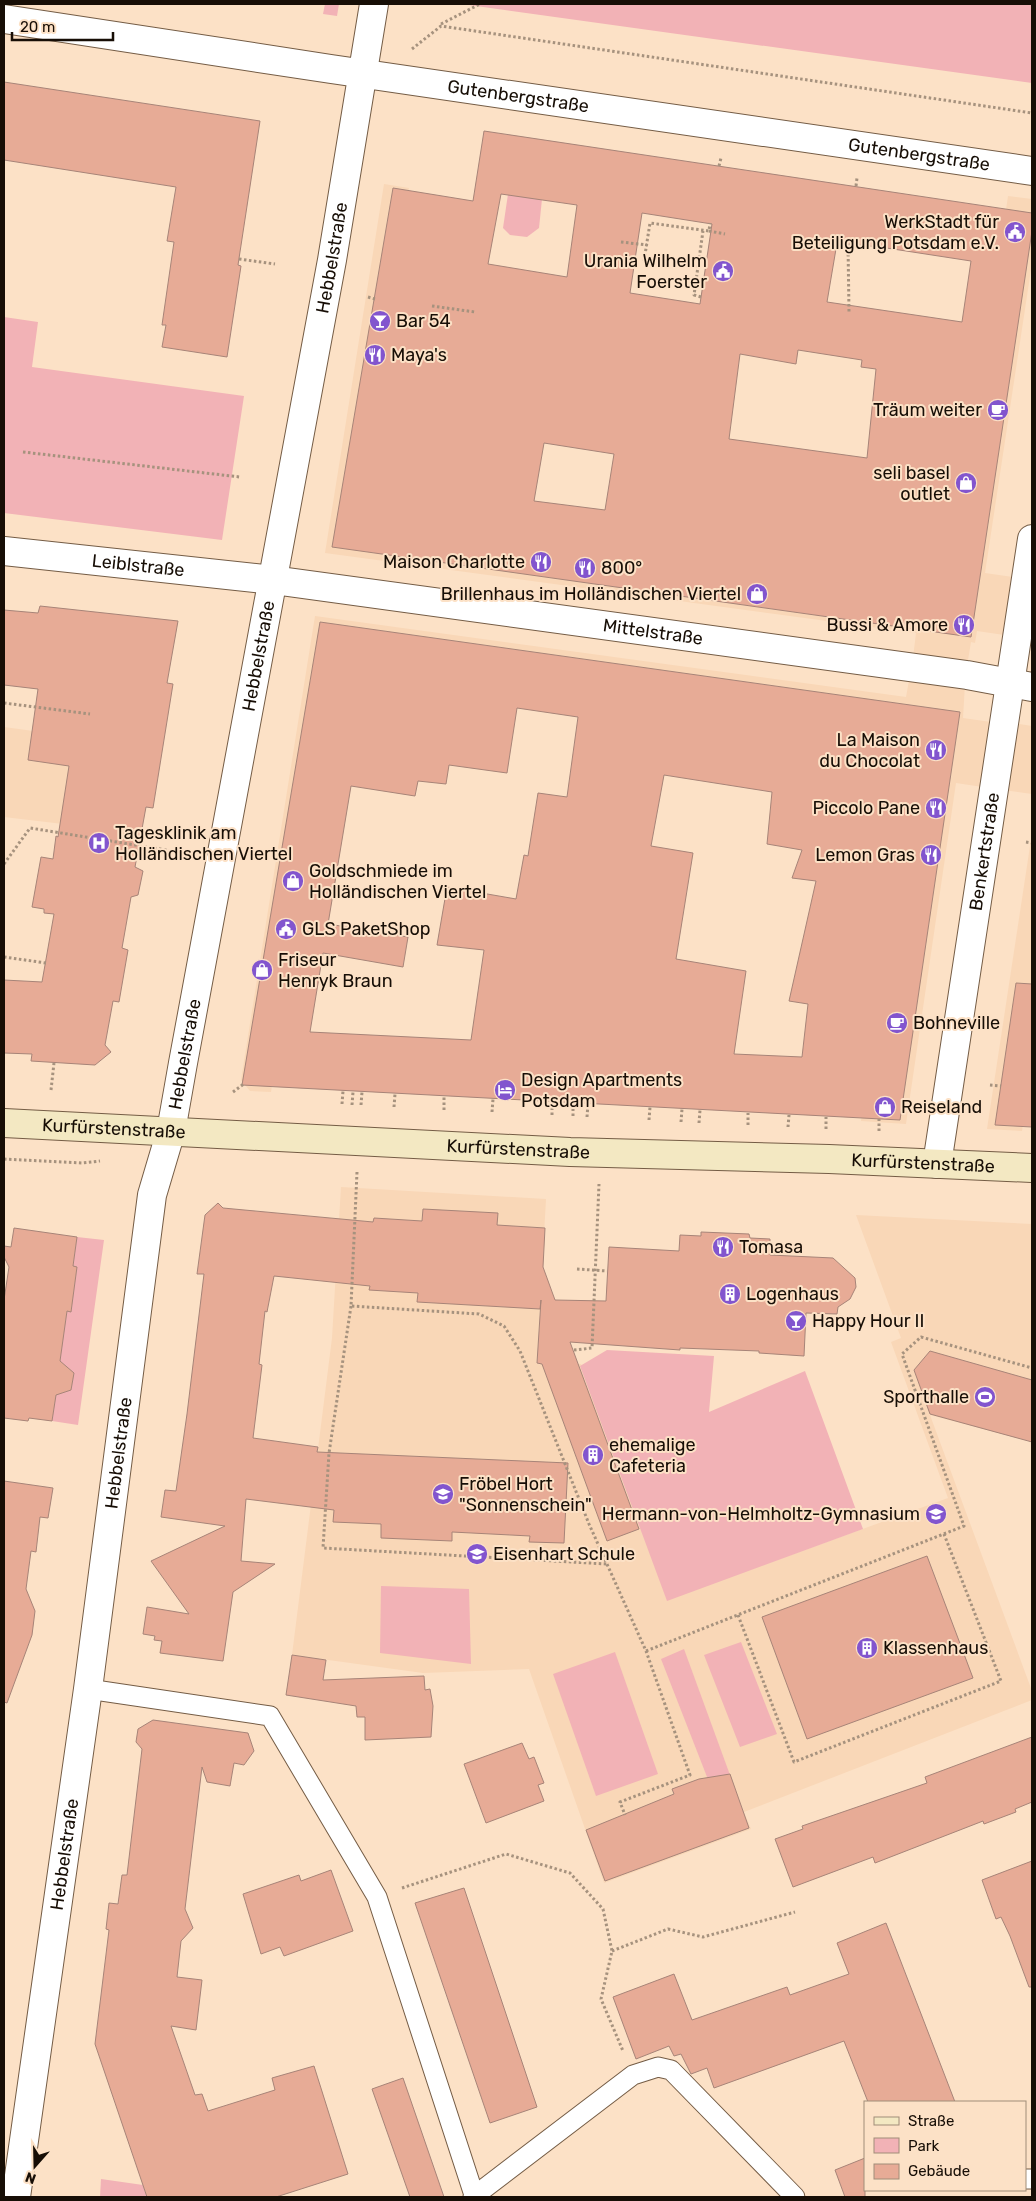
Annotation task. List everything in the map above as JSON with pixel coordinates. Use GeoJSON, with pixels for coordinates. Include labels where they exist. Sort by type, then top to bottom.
{"type":"FeatureCollection","features":[{"type":"Feature","properties":{"kind":"street","name":"Hebbelstraße"},"geometry":{"type":"LineString","coordinates":[[16,2197],[88,1689],[152,1195],[170,1131],[221,859],[364,74],[374,4]]}},
{"type":"Feature","properties":{"kind":"street","name":"Gutenbergstraße"},"geometry":{"type":"LineString","coordinates":[[4,19],[364,74],[1032,171]]}},
{"type":"Feature","properties":{"kind":"street","name":"Benkertstraße"},"geometry":{"type":"LineString","coordinates":[[937,1164],[1022,685],[1032,540]]}},
{"type":"Feature","properties":{"kind":"street","name":"Leiblstraße"},"geometry":{"type":"LineString","coordinates":[[4,552],[273,580]]}},
{"type":"Feature","properties":{"kind":"street","name":"Mittelstraße"},"geometry":{"type":"LineString","coordinates":[[273,580],[947,672],[1022,685]]}},
{"type":"Feature","properties":{"kind":"street","name":"Kurfürstenstraße"},"geometry":{"type":"LineString","coordinates":[[4,1123],[570,1152],[1032,1168]]}},
{"type":"Feature","properties":{"kind":"lane"},"geometry":{"type":"LineString","coordinates":[[88,1689],[270,1716],[376,1897],[474,2196],[633,2075],[658,2067],[671,2070],[795,2197]]}},
{"type":"Feature","properties":{"kind":"path"},"geometry":{"type":"LineString","coordinates":[[441,24],[480,4]]}},
{"type":"Feature","properties":{"kind":"path"},"geometry":{"type":"LineString","coordinates":[[408,53],[441,26],[1032,113]]}},
{"type":"Feature","properties":{"kind":"path"},"geometry":{"type":"LineString","coordinates":[[719,166],[721,158]]}},
{"type":"Feature","properties":{"kind":"path"},"geometry":{"type":"LineString","coordinates":[[856,186],[857,178]]}},
{"type":"Feature","properties":{"kind":"path"},"geometry":{"type":"LineString","coordinates":[[644,261],[650,223],[725,234]]}},
{"type":"Feature","properties":{"kind":"path"},"geometry":{"type":"LineString","coordinates":[[709,232],[710,224]]}},
{"type":"Feature","properties":{"kind":"path"},"geometry":{"type":"LineString","coordinates":[[701,297],[694,296],[703,230]]}},
{"type":"Feature","properties":{"kind":"path"},"geometry":{"type":"LineString","coordinates":[[621,242],[647,245]]}},
{"type":"Feature","properties":{"kind":"path"},"geometry":{"type":"LineString","coordinates":[[848,244],[849,312]]}},
{"type":"Feature","properties":{"kind":"path"},"geometry":{"type":"LineString","coordinates":[[239,259],[275,264]]}},
{"type":"Feature","properties":{"kind":"path"},"geometry":{"type":"LineString","coordinates":[[368,298],[375,299]]}},
{"type":"Feature","properties":{"kind":"path"},"geometry":{"type":"LineString","coordinates":[[432,306],[474,312]]}},
{"type":"Feature","properties":{"kind":"path"},"geometry":{"type":"LineString","coordinates":[[23,452],[240,477]]}},
{"type":"Feature","properties":{"kind":"path"},"geometry":{"type":"LineString","coordinates":[[4,703],[90,714]]}},
{"type":"Feature","properties":{"kind":"path"},"geometry":{"type":"LineString","coordinates":[[4,864],[30,828],[221,859]]}},
{"type":"Feature","properties":{"kind":"path"},"geometry":{"type":"LineString","coordinates":[[1026,842],[1032,843]]}},
{"type":"Feature","properties":{"kind":"path"},"geometry":{"type":"LineString","coordinates":[[4,957],[46,963]]}},
{"type":"Feature","properties":{"kind":"path"},"geometry":{"type":"LineString","coordinates":[[51,1090],[54,1062]]}},
{"type":"Feature","properties":{"kind":"path"},"geometry":{"type":"LineString","coordinates":[[233,1092],[245,1083]]}},
{"type":"Feature","properties":{"kind":"path"},"geometry":{"type":"LineString","coordinates":[[990,1085],[1001,1086]]}},
{"type":"Feature","properties":{"kind":"path"},"geometry":{"type":"LineString","coordinates":[[342,1104],[343,1091]]}},
{"type":"Feature","properties":{"kind":"path"},"geometry":{"type":"LineString","coordinates":[[352,1105],[353,1092]]}},
{"type":"Feature","properties":{"kind":"path"},"geometry":{"type":"LineString","coordinates":[[361,1105],[362,1092]]}},
{"type":"Feature","properties":{"kind":"path"},"geometry":{"type":"LineString","coordinates":[[394,1107],[395,1094]]}},
{"type":"Feature","properties":{"kind":"path"},"geometry":{"type":"LineString","coordinates":[[444,1096],[444,1110]]}},
{"type":"Feature","properties":{"kind":"path"},"geometry":{"type":"LineString","coordinates":[[492,1112],[493,1099]]}},
{"type":"Feature","properties":{"kind":"path"},"geometry":{"type":"LineString","coordinates":[[552,1102],[552,1115]]}},
{"type":"Feature","properties":{"kind":"path"},"geometry":{"type":"LineString","coordinates":[[573,1103],[573,1116]]}},
{"type":"Feature","properties":{"kind":"path"},"geometry":{"type":"LineString","coordinates":[[588,1104],[588,1117]]}},
{"type":"Feature","properties":{"kind":"path"},"geometry":{"type":"LineString","coordinates":[[649,1120],[650,1107]]}},
{"type":"Feature","properties":{"kind":"path"},"geometry":{"type":"LineString","coordinates":[[681,1122],[682,1109]]}},
{"type":"Feature","properties":{"kind":"path"},"geometry":{"type":"LineString","coordinates":[[700,1110],[700,1123]]}},
{"type":"Feature","properties":{"kind":"path"},"geometry":{"type":"LineString","coordinates":[[748,1113],[748,1125]]}},
{"type":"Feature","properties":{"kind":"path"},"geometry":{"type":"LineString","coordinates":[[788,1115],[788,1127]]}},
{"type":"Feature","properties":{"kind":"path"},"geometry":{"type":"LineString","coordinates":[[826,1117],[826,1129]]}},
{"type":"Feature","properties":{"kind":"path"},"geometry":{"type":"LineString","coordinates":[[879,1132],[880,1119]]}},
{"type":"Feature","properties":{"kind":"path"},"geometry":{"type":"LineString","coordinates":[[4,1159],[82,1163],[109,1161]]}},
{"type":"Feature","properties":{"kind":"path"},"geometry":{"type":"LineString","coordinates":[[358,1168],[351,1306],[329,1453],[323,1548],[607,1564]]}},
{"type":"Feature","properties":{"kind":"path"},"geometry":{"type":"LineString","coordinates":[[574,1350],[592,1348],[599,1179]]}},
{"type":"Feature","properties":{"kind":"path"},"geometry":{"type":"LineString","coordinates":[[577,1269],[608,1271]]}},
{"type":"Feature","properties":{"kind":"path"},"geometry":{"type":"LineString","coordinates":[[351,1306],[479,1314],[504,1326],[520,1351],[607,1564],[646,1651],[690,1775],[620,1802],[625,1815]]}},
{"type":"Feature","properties":{"kind":"path"},"geometry":{"type":"LineString","coordinates":[[646,1651],[964,1526],[902,1354],[921,1337],[1032,1368]]}},
{"type":"Feature","properties":{"kind":"path"},"geometry":{"type":"LineString","coordinates":[[738,1615],[794,1762],[1001,1681],[944,1534]]}},
{"type":"Feature","properties":{"kind":"path"},"geometry":{"type":"LineString","coordinates":[[376,1897],[506,1854],[570,1873],[603,1910],[612,1951],[601,1999],[633,2075]]}},
{"type":"Feature","properties":{"kind":"path"},"geometry":{"type":"LineString","coordinates":[[612,1951],[668,1929],[703,1937],[795,1912]]}},
{"type":"Feature","properties":{"kind":"shaded area"},"geometry":{"type":"Polygon","coordinates":[[[384,184],[409,188],[355,525],[949,606],[1008,196],[1032,199],[1032,263],[985,573],[1019,578],[1011,636],[977,631],[975,643],[971,642],[967,666],[913,658],[916,633],[325,553],[384,184]]]}},
{"type":"Feature","properties":{"kind":"shaded area"},"geometry":{"type":"Polygon","coordinates":[[[315,616],[906,697],[910,675],[965,684],[963,718],[998,723],[989,788],[956,783],[906,1124],[861,1121],[917,734],[334,652],[271,1092],[250,1091],[241,1080],[315,616]]]}},
{"type":"Feature","properties":{"kind":"shaded area"},"geometry":{"type":"Polygon","coordinates":[[[1013,723],[1032,726],[1032,794],[1003,790],[1013,723]]]}},
{"type":"Feature","properties":{"kind":"shaded area"},"geometry":{"type":"Polygon","coordinates":[[[4,727],[150,747],[139,833],[4,817],[4,727]]]}},
{"type":"Feature","properties":{"kind":"shaded area"},"geometry":{"type":"Polygon","coordinates":[[[1032,833],[1032,1064],[1022,1131],[987,1129],[1032,833]]]}},
{"type":"Feature","properties":{"kind":"shaded area","name":"Eisenhart Schule"},"geometry":{"type":"Polygon","coordinates":[[[341,1187],[546,1199],[537,1363],[581,1364],[667,1600],[948,1498],[891,1342],[901,1338],[856,1215],[1032,1224],[1032,1442],[930,1415],[1032,1691],[1032,1700],[744,1812],[751,1829],[604,1883],[529,1669],[423,1673],[292,1655],[332,1338],[341,1187]]]}},
{"type":"Feature","properties":{"kind":"green space"},"geometry":{"type":"Polygon","coordinates":[[[325,4],[339,4],[337,16],[323,14],[325,4]]]}},
{"type":"Feature","properties":{"kind":"green space"},"geometry":{"type":"Polygon","coordinates":[[[462,4],[1032,4],[1032,83],[476,6],[462,4]]]}},
{"type":"Feature","properties":{"kind":"green space"},"geometry":{"type":"Polygon","coordinates":[[[508,194],[542,199],[539,228],[527,237],[510,235],[503,228],[508,194]]]}},
{"type":"Feature","properties":{"kind":"green space"},"geometry":{"type":"Polygon","coordinates":[[[4,317],[38,322],[32,367],[244,396],[222,540],[4,513],[4,317]]]}},
{"type":"Feature","properties":{"kind":"green space"},"geometry":{"type":"Polygon","coordinates":[[[77,1237],[104,1240],[78,1425],[52,1421],[56,1392],[61,1393],[71,1390],[74,1373],[64,1365],[59,1364],[67,1311],[71,1311],[77,1267],[73,1266],[77,1237]]]}},
{"type":"Feature","properties":{"kind":"green space"},"geometry":{"type":"Polygon","coordinates":[[[607,1350],[714,1356],[709,1412],[805,1371],[863,1529],[667,1601],[580,1366],[607,1350]]]}},
{"type":"Feature","properties":{"kind":"green space"},"geometry":{"type":"Polygon","coordinates":[[[381,1586],[469,1589],[471,1664],[380,1653],[381,1586]]]}},
{"type":"Feature","properties":{"kind":"green space"},"geometry":{"type":"Polygon","coordinates":[[[741,1642],[777,1734],[740,1747],[704,1655],[741,1642]]]}},
{"type":"Feature","properties":{"kind":"green space"},"geometry":{"type":"Polygon","coordinates":[[[684,1649],[730,1775],[709,1782],[661,1659],[684,1649]]]}},
{"type":"Feature","properties":{"kind":"green space"},"geometry":{"type":"Polygon","coordinates":[[[615,1652],[658,1774],[596,1796],[553,1674],[615,1652]]]}},
{"type":"Feature","properties":{"kind":"green space"},"geometry":{"type":"Polygon","coordinates":[[[101,2179],[143,2185],[147,2197],[100,2197],[101,2179]]]}},
{"type":"Feature","properties":{"kind":"building"},"geometry":{"type":"Polygon","coordinates":[[[4,82],[260,121],[238,265],[241,266],[227,357],[162,347],[166,325],[162,325],[174,242],[167,241],[176,187],[4,160],[4,82]]]}},
{"type":"Feature","properties":{"kind":"building"},"geometry":{"type":"Polygon","coordinates":[[[484,131],[1032,213],[1032,231],[971,637],[332,547],[393,188],[473,201],[484,131]],[[501,194],[488,264],[567,277],[577,205],[501,194]],[[642,213],[630,293],[700,304],[712,224],[642,213]],[[837,243],[827,302],[962,322],[971,261],[880,247],[837,243]],[[798,350],[796,364],[740,354],[729,439],[867,458],[876,369],[861,367],[862,360],[798,350]],[[544,443],[534,501],[605,510],[614,454],[544,443]]]}},
{"type":"Feature","properties":{"kind":"building"},"geometry":{"type":"Polygon","coordinates":[[[40,606],[178,621],[167,683],[173,684],[153,808],[146,807],[135,867],[143,871],[138,895],[131,897],[122,948],[128,950],[119,1002],[113,1001],[105,1045],[111,1052],[95,1065],[31,1061],[32,1054],[4,1053],[4,980],[42,982],[54,914],[44,913],[44,909],[32,907],[41,857],[53,859],[69,766],[28,760],[38,689],[4,685],[4,610],[38,613],[40,606]]]}},
{"type":"Feature","properties":{"kind":"building"},"geometry":{"type":"Polygon","coordinates":[[[320,622],[960,712],[900,1120],[242,1085],[320,622]],[[517,708],[507,773],[449,765],[446,784],[418,781],[415,796],[351,786],[328,924],[408,937],[403,967],[323,953],[310,1032],[471,1040],[484,950],[437,945],[447,887],[516,899],[524,855],[528,856],[538,793],[567,797],[578,717],[517,708]],[[664,775],[651,846],[693,853],[676,959],[746,971],[734,1054],[802,1057],[808,1004],[789,1001],[816,881],[792,878],[802,850],[767,844],[772,792],[664,775]]]}},
{"type":"Feature","properties":{"kind":"building"},"geometry":{"type":"Polygon","coordinates":[[[1016,983],[1032,984],[1032,1127],[995,1125],[1016,983]]]}},
{"type":"Feature","properties":{"kind":"building"},"geometry":{"type":"Polygon","coordinates":[[[218,1203],[223,1208],[373,1222],[374,1218],[422,1221],[423,1209],[498,1213],[497,1225],[545,1228],[543,1267],[555,1300],[606,1301],[609,1247],[679,1251],[680,1235],[701,1236],[701,1232],[749,1234],[750,1238],[770,1239],[770,1255],[833,1258],[855,1278],[856,1287],[850,1299],[838,1307],[837,1314],[806,1313],[804,1356],[759,1353],[759,1351],[680,1348],[680,1350],[570,1342],[639,1529],[607,1541],[542,1364],[537,1363],[541,1300],[540,1309],[417,1302],[418,1293],[369,1290],[370,1286],[274,1276],[267,1312],[265,1311],[259,1364],[262,1365],[253,1438],[318,1447],[317,1452],[568,1463],[564,1543],[529,1542],[530,1536],[452,1532],[452,1541],[381,1538],[381,1524],[333,1522],[334,1510],[246,1499],[241,1561],[275,1564],[233,1592],[223,1661],[160,1653],[162,1641],[154,1640],[155,1636],[143,1634],[147,1607],[189,1614],[151,1561],[225,1526],[161,1517],[165,1490],[176,1491],[204,1274],[197,1274],[205,1215],[218,1203]]]}},
{"type":"Feature","properties":{"kind":"building"},"geometry":{"type":"Polygon","coordinates":[[[14,1228],[77,1237],[73,1266],[77,1267],[71,1312],[67,1311],[60,1361],[74,1373],[71,1390],[56,1395],[52,1421],[29,1418],[28,1421],[4,1418],[4,1300],[9,1267],[4,1257],[4,1246],[11,1247],[14,1228]]]}},
{"type":"Feature","properties":{"kind":"building","name":"Sporthalle"},"geometry":{"type":"Polygon","coordinates":[[[930,1351],[1032,1380],[1032,1442],[930,1414],[914,1370],[930,1351]]]}},
{"type":"Feature","properties":{"kind":"building"},"geometry":{"type":"Polygon","coordinates":[[[4,1481],[53,1488],[48,1518],[40,1517],[36,1552],[31,1551],[26,1589],[35,1611],[32,1635],[7,1703],[4,1702],[4,1481]]]}},
{"type":"Feature","properties":{"kind":"building","name":"Klassenhaus"},"geometry":{"type":"Polygon","coordinates":[[[927,1556],[973,1678],[807,1739],[762,1617],[927,1556]]]}},
{"type":"Feature","properties":{"kind":"building"},"geometry":{"type":"Polygon","coordinates":[[[292,1655],[326,1660],[323,1680],[424,1676],[425,1690],[430,1689],[433,1706],[431,1737],[365,1740],[365,1717],[357,1717],[356,1706],[286,1695],[292,1655]]]}},
{"type":"Feature","properties":{"kind":"building"},"geometry":{"type":"Polygon","coordinates":[[[153,1720],[248,1733],[254,1751],[244,1765],[234,1763],[230,1786],[207,1782],[202,1767],[185,1909],[193,1928],[181,1941],[177,1977],[202,1980],[196,2030],[171,2026],[195,2095],[202,2094],[208,2111],[275,2090],[272,2078],[314,2066],[348,2174],[276,2197],[147,2197],[95,2044],[109,1930],[106,1929],[109,1903],[118,1904],[122,1875],[127,1875],[142,1749],[136,1742],[138,1729],[153,1720]]]}},
{"type":"Feature","properties":{"kind":"building"},"geometry":{"type":"Polygon","coordinates":[[[1032,1737],[1032,1802],[1015,1809],[1016,1812],[984,1824],[983,1821],[875,1863],[873,1857],[793,1887],[775,1839],[803,1829],[802,1826],[927,1783],[925,1777],[1032,1737]]]}},
{"type":"Feature","properties":{"kind":"building"},"geometry":{"type":"Polygon","coordinates":[[[522,1743],[529,1759],[534,1757],[544,1783],[538,1785],[544,1801],[486,1823],[464,1764],[522,1743]]]}},
{"type":"Feature","properties":{"kind":"building"},"geometry":{"type":"Polygon","coordinates":[[[730,1774],[749,1828],[605,1881],[586,1830],[674,1794],[672,1789],[699,1779],[730,1774]]]}},
{"type":"Feature","properties":{"kind":"building"},"geometry":{"type":"Polygon","coordinates":[[[1032,1861],[1032,1987],[1029,1987],[1010,1936],[1001,1917],[996,1919],[982,1880],[1032,1861]]]}},
{"type":"Feature","properties":{"kind":"building"},"geometry":{"type":"Polygon","coordinates":[[[331,1870],[353,1931],[284,1956],[280,1947],[261,1954],[243,1894],[299,1875],[301,1881],[331,1870]]]}},
{"type":"Feature","properties":{"kind":"building"},"geometry":{"type":"Polygon","coordinates":[[[464,1888],[537,2107],[490,2123],[415,1903],[464,1888]]]}},
{"type":"Feature","properties":{"kind":"building"},"geometry":{"type":"Polygon","coordinates":[[[886,1923],[955,2101],[868,2101],[844,2041],[714,2088],[707,2068],[691,2074],[681,2054],[674,2056],[669,2046],[636,2059],[613,1997],[674,1974],[692,2020],[787,1987],[790,1995],[849,1974],[837,1943],[886,1923]]]}},
{"type":"Feature","properties":{"kind":"building"},"geometry":{"type":"Polygon","coordinates":[[[403,2078],[444,2197],[410,2197],[372,2089],[403,2078]]]}},
{"type":"Feature","properties":{"kind":"building"},"geometry":{"type":"Polygon","coordinates":[[[864,2158],[865,2197],[845,2197],[835,2170],[864,2158]]]}},
{"type":"Feature","properties":{"kind":"place","name":"WerkStadt für Beteiligung Potsdam e.V."},"geometry":{"type":"Point","coordinates":[1015,232]}},
{"type":"Feature","properties":{"kind":"place","name":"Urania Wilhelm Foerster"},"geometry":{"type":"Point","coordinates":[723,271]}},
{"type":"Feature","properties":{"kind":"place","name":"Bar 54"},"geometry":{"type":"Point","coordinates":[380,321]}},
{"type":"Feature","properties":{"kind":"place","name":"Maya's"},"geometry":{"type":"Point","coordinates":[375,355]}},
{"type":"Feature","properties":{"kind":"place","name":"Träum weiter"},"geometry":{"type":"Point","coordinates":[998,410]}},
{"type":"Feature","properties":{"kind":"place","name":"seli basel outlet"},"geometry":{"type":"Point","coordinates":[966,483]}},
{"type":"Feature","properties":{"kind":"place","name":"Maison Charlotte"},"geometry":{"type":"Point","coordinates":[541,562]}},
{"type":"Feature","properties":{"kind":"place","name":"800°"},"geometry":{"type":"Point","coordinates":[585,568]}},
{"type":"Feature","properties":{"kind":"place","name":"Brillenhaus im Holländischen Viertel"},"geometry":{"type":"Point","coordinates":[757,594]}},
{"type":"Feature","properties":{"kind":"place","name":"Bussi & Amore"},"geometry":{"type":"Point","coordinates":[964,625]}},
{"type":"Feature","properties":{"kind":"place","name":"La Maison du Chocolat"},"geometry":{"type":"Point","coordinates":[936,750]}},
{"type":"Feature","properties":{"kind":"place","name":"Piccolo Pane"},"geometry":{"type":"Point","coordinates":[936,808]}},
{"type":"Feature","properties":{"kind":"place","name":"Tagesklinik am Holländischen Viertel"},"geometry":{"type":"Point","coordinates":[99,843]}},
{"type":"Feature","properties":{"kind":"place","name":"Lemon Gras"},"geometry":{"type":"Point","coordinates":[931,855]}},
{"type":"Feature","properties":{"kind":"place","name":"Goldschmiede im Holländischen Viertel"},"geometry":{"type":"Point","coordinates":[293,881]}},
{"type":"Feature","properties":{"kind":"place","name":"GLS PaketShop"},"geometry":{"type":"Point","coordinates":[286,929]}},
{"type":"Feature","properties":{"kind":"place","name":"Friseur Henryk Braun"},"geometry":{"type":"Point","coordinates":[262,970]}},
{"type":"Feature","properties":{"kind":"place","name":"Bohneville"},"geometry":{"type":"Point","coordinates":[897,1023]}},
{"type":"Feature","properties":{"kind":"place","name":"Design Apartments Potsdam"},"geometry":{"type":"Point","coordinates":[505,1090]}},
{"type":"Feature","properties":{"kind":"place","name":"Reiseland"},"geometry":{"type":"Point","coordinates":[885,1107]}},
{"type":"Feature","properties":{"kind":"place","name":"Tomasa"},"geometry":{"type":"Point","coordinates":[723,1247]}},
{"type":"Feature","properties":{"kind":"place","name":"Logenhaus"},"geometry":{"type":"Point","coordinates":[730,1294]}},
{"type":"Feature","properties":{"kind":"place","name":"Happy Hour II"},"geometry":{"type":"Point","coordinates":[796,1321]}},
{"type":"Feature","properties":{"kind":"place","name":"Sporthalle"},"geometry":{"type":"Point","coordinates":[985,1397]}},
{"type":"Feature","properties":{"kind":"place","name":"ehemalige Cafeteria"},"geometry":{"type":"Point","coordinates":[593,1455]}},
{"type":"Feature","properties":{"kind":"place","name":"Fröbel Hort \"Sonnenschein\""},"geometry":{"type":"Point","coordinates":[443,1494]}},
{"type":"Feature","properties":{"kind":"place","name":"Hermann-von-Helmholtz-Gymnasium"},"geometry":{"type":"Point","coordinates":[936,1514]}},
{"type":"Feature","properties":{"kind":"place","name":"Eisenhart Schule"},"geometry":{"type":"Point","coordinates":[477,1554]}},
{"type":"Feature","properties":{"kind":"place","name":"Klassenhaus"},"geometry":{"type":"Point","coordinates":[867,1648]}}]}
